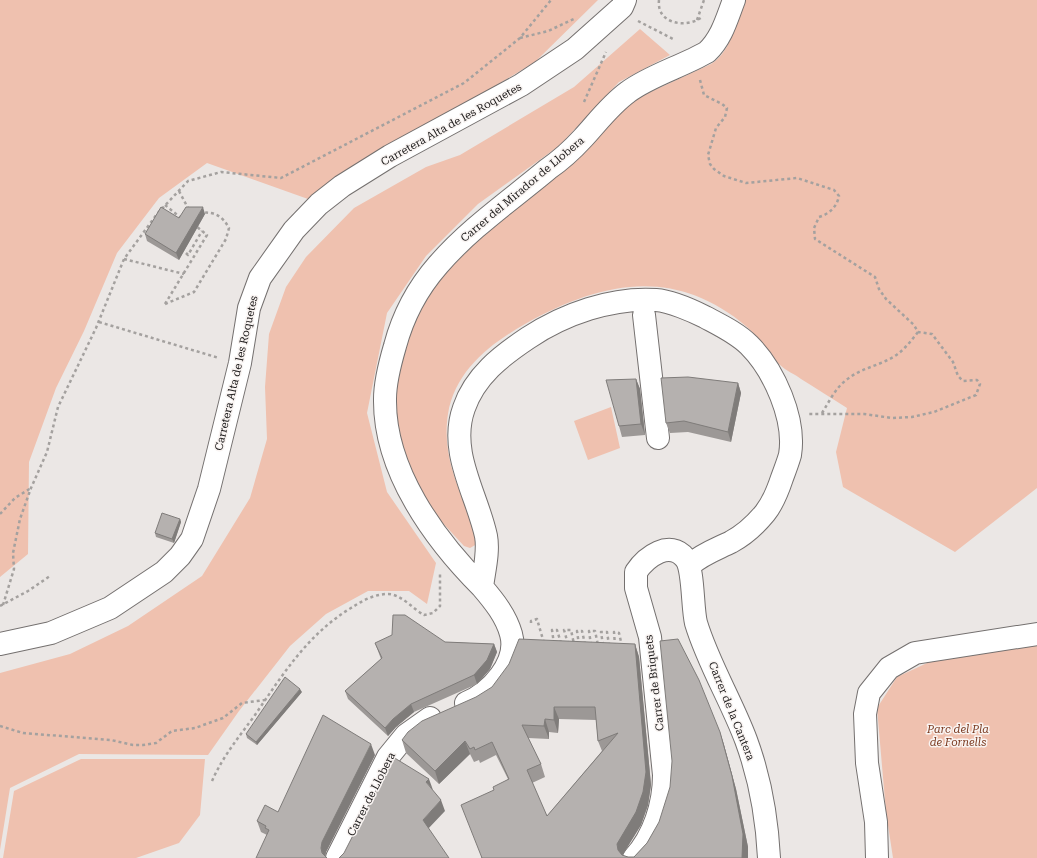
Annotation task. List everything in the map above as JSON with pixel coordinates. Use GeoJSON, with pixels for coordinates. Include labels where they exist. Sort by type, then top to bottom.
{"type":"FeatureCollection","features":[{"type":"Feature","properties":{"kind":"street","name":"Carretera Alta de les Roquetes"},"geometry":{"type":"LineString","coordinates":[[0,644],[51,633],[110,608],[164,572],[180,556],[192,539],[206,495],[240,363],[249,308],[260,278],[294,230],[319,204],[342,186],[390,156],[442,130],[527,81],[575,49],[622,7],[625,0]]}},
{"type":"Feature","properties":{"kind":"street","name":"Carrer del Mirador de Llobera"},"geometry":{"type":"LineString","coordinates":[[482,587],[454,557],[410,495],[395,457],[388,431],[385,399],[388,371],[397,338],[408,309],[426,280],[461,241],[482,222],[566,155],[619,99],[633,88],[708,52],[715,45],[734,0]]}},
{"type":"Feature","properties":{"kind":"street"},"geometry":{"type":"LineString","coordinates":[[482,587],[487,546],[486,534],[466,478],[458,434],[463,409],[474,387],[492,365],[541,330],[572,315],[616,302],[658,300],[696,313],[725,328],[748,344],[767,365],[784,402],[790,434],[790,454],[777,493],[766,512],[744,534],[697,559],[690,565]]}},
{"type":"Feature","properties":{"kind":"street"},"geometry":{"type":"LineString","coordinates":[[644,315],[658,438]]}},
{"type":"Feature","properties":{"kind":"street"},"geometry":{"type":"LineString","coordinates":[[454,557],[477,556],[487,546]]}},
{"type":"Feature","properties":{"kind":"street","name":"Carrer de Briquets"},"geometry":{"type":"LineString","coordinates":[[634,858],[647,839],[660,807],[664,790],[664,775],[650,637],[636,588],[636,572],[647,558],[661,551],[671,550],[680,553],[690,565]]}},
{"type":"Feature","properties":{"kind":"street","name":"Carrer de la Cantera"},"geometry":{"type":"LineString","coordinates":[[690,565],[693,606],[702,638],[746,740],[758,778],[766,824],[769,858]]}},
{"type":"Feature","properties":{"kind":"street","name":"Carrer de Llobera"},"geometry":{"type":"LineString","coordinates":[[337,858],[388,757],[406,735],[428,719],[477,698],[489,690],[500,678],[511,650],[512,636],[506,620],[482,587]]}},
{"type":"Feature","properties":{"kind":"street"},"geometry":{"type":"LineString","coordinates":[[877,858],[876,822],[867,763],[865,714],[869,693],[889,668],[915,653],[1037,634]]}},
{"type":"Feature","properties":{"kind":"path"},"geometry":{"type":"LineString","coordinates":[[1,605],[14,569],[13,553],[18,526],[31,488],[47,452],[58,406],[98,322],[124,259],[165,205],[188,181],[221,172],[281,178],[464,83],[520,38],[551,0]]}},
{"type":"Feature","properties":{"kind":"path"},"geometry":{"type":"LineString","coordinates":[[659,0],[660,11],[672,22],[681,24],[697,20],[703,17],[705,11]]}},
{"type":"Feature","properties":{"kind":"path"},"geometry":{"type":"LineString","coordinates":[[697,20],[704,0]]}},
{"type":"Feature","properties":{"kind":"path"},"geometry":{"type":"LineString","coordinates":[[520,38],[548,31],[581,16]]}},
{"type":"Feature","properties":{"kind":"path"},"geometry":{"type":"LineString","coordinates":[[635,19],[673,39]]}},
{"type":"Feature","properties":{"kind":"path"},"geometry":{"type":"LineString","coordinates":[[582,106],[608,46]]}},
{"type":"Feature","properties":{"kind":"path"},"geometry":{"type":"LineString","coordinates":[[694,60],[704,95],[722,104],[726,108],[725,117],[716,128],[708,155],[710,164],[714,169],[724,176],[746,183],[797,178],[834,190],[839,196],[838,202],[828,215],[819,217],[814,228],[815,239],[875,277],[879,290],[914,325],[918,332]]}},
{"type":"Feature","properties":{"kind":"path"},"geometry":{"type":"LineString","coordinates":[[179,191],[192,214]]}},
{"type":"Feature","properties":{"kind":"path"},"geometry":{"type":"LineString","coordinates":[[165,205],[177,216],[187,221]]}},
{"type":"Feature","properties":{"kind":"path"},"geometry":{"type":"LineString","coordinates":[[193,224],[207,235],[165,304],[194,292],[226,239],[229,228],[223,217],[208,212],[197,214]]}},
{"type":"Feature","properties":{"kind":"path"},"geometry":{"type":"LineString","coordinates":[[186,253],[188,255],[202,231]]}},
{"type":"Feature","properties":{"kind":"path"},"geometry":{"type":"LineString","coordinates":[[124,259],[184,274]]}},
{"type":"Feature","properties":{"kind":"path"},"geometry":{"type":"LineString","coordinates":[[98,322],[240,363]]}},
{"type":"Feature","properties":{"kind":"path"},"geometry":{"type":"LineString","coordinates":[[786,415],[864,414],[892,418],[912,417],[934,412],[976,395],[980,384],[977,380],[963,381],[958,376],[953,362],[932,334],[918,332]]}},
{"type":"Feature","properties":{"kind":"path"},"geometry":{"type":"LineString","coordinates":[[822,414],[836,391],[845,381],[859,371],[894,357],[902,351],[918,332]]}},
{"type":"Feature","properties":{"kind":"path"},"geometry":{"type":"LineString","coordinates":[[0,514],[15,498],[31,488]]}},
{"type":"Feature","properties":{"kind":"path"},"geometry":{"type":"LineString","coordinates":[[212,781],[222,760],[291,663],[313,637],[332,620],[372,596],[390,594],[396,596],[424,615],[433,613],[440,606],[440,575],[443,567],[454,557]]}},
{"type":"Feature","properties":{"kind":"path"},"geometry":{"type":"LineString","coordinates":[[1,605],[28,592],[50,576]]}},
{"type":"Feature","properties":{"kind":"path"},"geometry":{"type":"LineString","coordinates":[[531,621],[537,619],[546,648]]}},
{"type":"Feature","properties":{"kind":"path"},"geometry":{"type":"LineString","coordinates":[[555,648],[552,630],[557,630],[562,646],[568,647],[564,630],[571,630],[575,647],[580,648],[577,631],[582,631],[586,648],[592,648],[589,631],[595,632],[598,648],[604,649],[601,632],[607,632],[610,649],[616,650],[614,632],[619,633],[622,650]]}},
{"type":"Feature","properties":{"kind":"path"},"geometry":{"type":"LineString","coordinates":[[0,726],[23,733],[111,740],[133,745],[143,745],[156,743],[172,731],[195,728],[223,718],[242,702],[265,700]]}},
{"type":"Feature","properties":{"kind":"green space"},"geometry":{"type":"Polygon","coordinates":[[[0,0],[598,0],[535,62],[308,199],[207,163],[159,198],[117,253],[84,331],[56,388],[29,462],[28,554],[0,577],[0,0]]]}},
{"type":"Feature","properties":{"kind":"green space"},"geometry":{"type":"Polygon","coordinates":[[[744,0],[1037,0],[1037,488],[955,552],[843,487],[836,452],[847,408],[782,367],[763,343],[747,327],[720,308],[693,295],[665,288],[638,286],[610,290],[582,298],[554,309],[499,340],[476,360],[466,372],[452,399],[448,414],[447,426],[448,448],[452,470],[472,522],[477,544],[470,548],[464,546],[428,507],[421,495],[400,442],[393,396],[415,312],[446,268],[631,101],[711,64],[718,58],[729,44],[744,0]]]}},
{"type":"Feature","properties":{"kind":"green space"},"geometry":{"type":"Polygon","coordinates":[[[640,29],[670,55],[619,82],[559,146],[478,204],[426,256],[387,313],[367,413],[387,492],[436,563],[427,604],[409,591],[368,591],[326,614],[290,646],[239,711],[208,755],[79,754],[10,788],[0,850],[0,673],[70,654],[128,626],[202,576],[250,498],[267,439],[265,387],[269,334],[286,287],[306,257],[354,208],[426,167],[460,155],[574,87],[640,29]]]}},
{"type":"Feature","properties":{"kind":"green space"},"geometry":{"type":"Polygon","coordinates":[[[611,407],[620,448],[588,460],[574,421],[611,407]]]}},
{"type":"Feature","properties":{"kind":"green space","name":"Parc del Pla de Fornells"},"geometry":{"type":"Polygon","coordinates":[[[1037,641],[1037,858],[893,858],[886,812],[877,708],[897,677],[940,657],[1037,641]]]}},
{"type":"Feature","properties":{"kind":"green space"},"geometry":{"type":"Polygon","coordinates":[[[81,759],[205,759],[200,815],[179,843],[136,858],[3,858],[14,791],[81,759]]]}},
{"type":"Feature","properties":{"kind":"building"},"geometry":{"type":"Polygon","coordinates":[[[161,207],[179,218],[186,207],[203,207],[176,253],[145,234],[161,207]]]}},
{"type":"Feature","properties":{"kind":"building"},"geometry":{"type":"Polygon","coordinates":[[[688,377],[738,383],[728,432],[684,421],[666,423],[661,378],[688,377]]]}},
{"type":"Feature","properties":{"kind":"building"},"geometry":{"type":"Polygon","coordinates":[[[636,379],[641,424],[619,426],[606,380],[636,379]]]}},
{"type":"Feature","properties":{"kind":"building"},"geometry":{"type":"Polygon","coordinates":[[[162,513],[180,519],[172,539],[155,533],[162,513]]]}},
{"type":"Feature","properties":{"kind":"building"},"geometry":{"type":"Polygon","coordinates":[[[393,615],[405,615],[445,642],[494,644],[487,660],[474,675],[411,704],[385,728],[345,691],[382,658],[375,643],[392,635],[393,615]]]}},
{"type":"Feature","properties":{"kind":"building"},"geometry":{"type":"Polygon","coordinates":[[[519,639],[635,644],[646,772],[643,792],[636,812],[617,844],[618,850],[622,855],[634,857],[647,843],[659,822],[670,787],[672,761],[660,641],[678,639],[699,680],[720,732],[732,776],[743,834],[742,858],[482,858],[461,805],[494,790],[493,787],[509,779],[492,742],[475,750],[474,747],[470,749],[465,741],[435,771],[402,740],[408,732],[422,721],[476,697],[492,687],[509,664],[519,639]],[[554,707],[554,720],[545,719],[544,726],[522,725],[541,764],[527,770],[547,816],[618,733],[598,741],[595,707],[554,707]]]}},
{"type":"Feature","properties":{"kind":"building"},"geometry":{"type":"Polygon","coordinates":[[[285,677],[300,689],[256,742],[246,734],[285,677]]]}},
{"type":"Feature","properties":{"kind":"building"},"geometry":{"type":"Polygon","coordinates":[[[323,715],[371,744],[322,842],[322,853],[327,858],[256,858],[269,830],[265,828],[266,826],[257,821],[265,805],[278,812],[323,715]]]}},
{"type":"Feature","properties":{"kind":"building"},"geometry":{"type":"Polygon","coordinates":[[[393,757],[429,779],[426,782],[441,800],[423,820],[449,858],[339,858],[344,853],[393,757]]]}}]}
